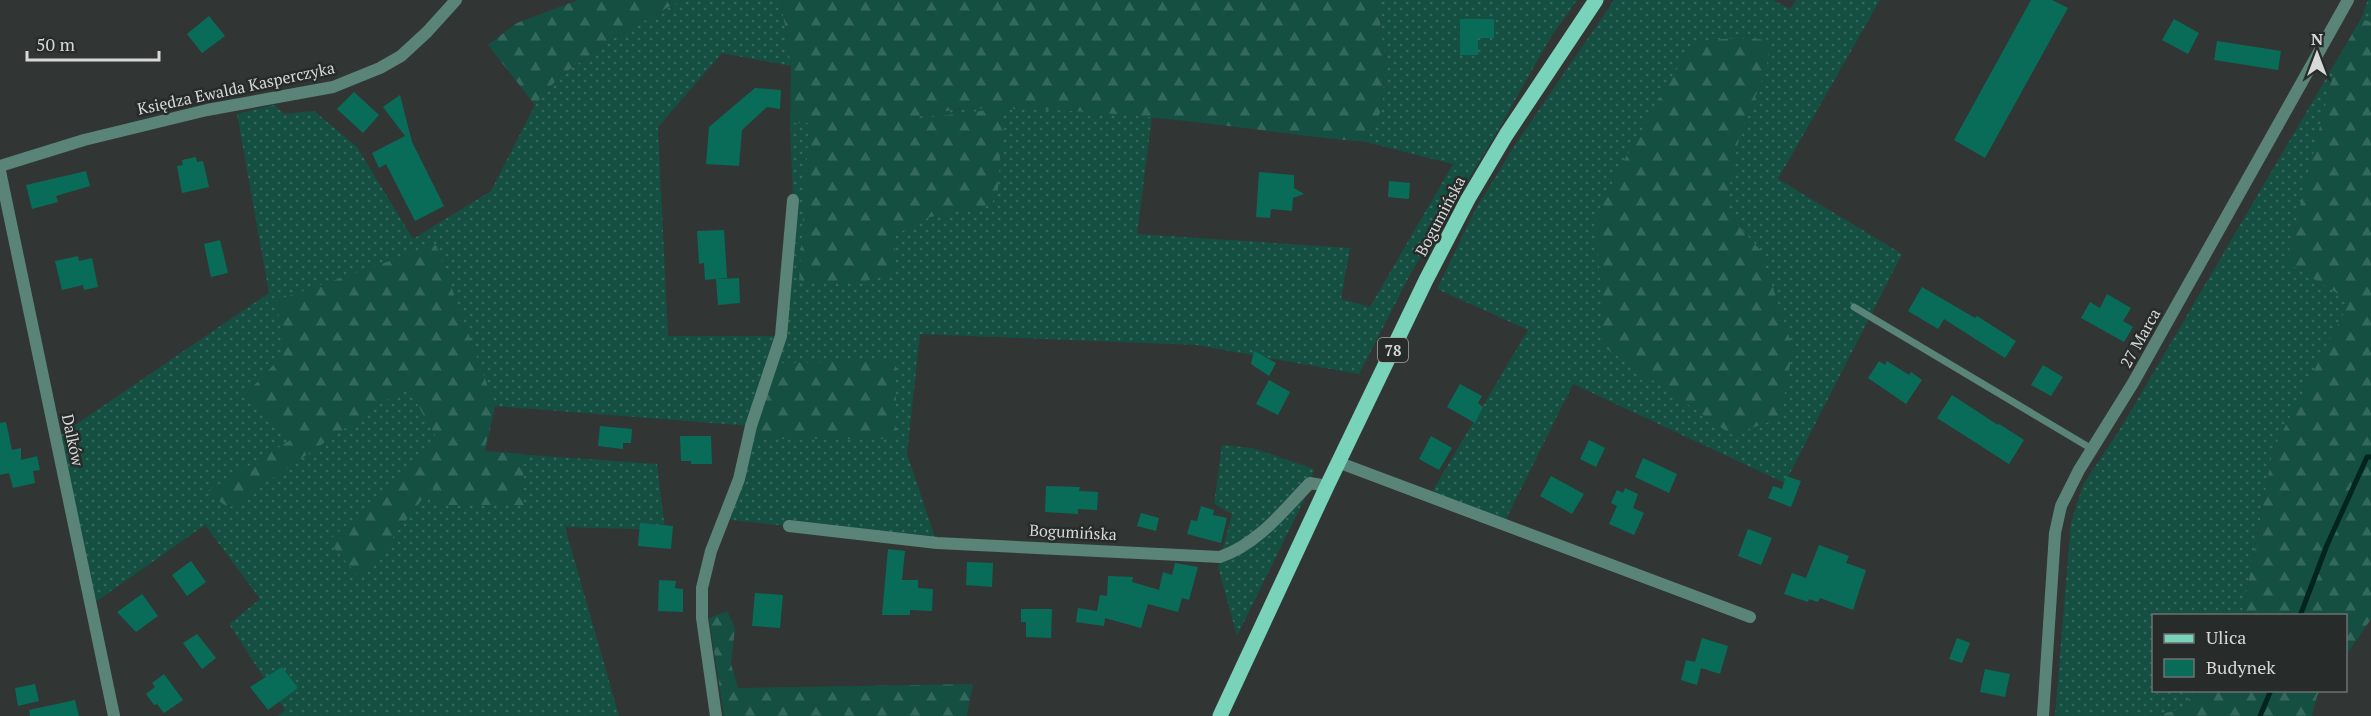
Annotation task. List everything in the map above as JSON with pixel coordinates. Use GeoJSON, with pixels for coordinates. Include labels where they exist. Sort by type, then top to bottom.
{"type":"FeatureCollection","features":[{"type":"Feature","properties":{"kind":"main road","name":"Bogumińska"},"geometry":{"type":"LineString","coordinates":[[1220,716],[1327,486],[1468,199],[1506,135],[1596,0]]}},
{"type":"Feature","properties":{"kind":"street","name":"Księdza Ewalda Kasperczyka"},"geometry":{"type":"LineString","coordinates":[[0,169],[84,140],[234,105],[333,87],[380,68],[401,56],[456,0]]}},
{"type":"Feature","properties":{"kind":"street","name":"27 Marca"},"geometry":{"type":"LineString","coordinates":[[2043,716],[2055,533],[2061,506],[2092,449],[2133,383],[2348,0]]}},
{"type":"Feature","properties":{"kind":"street","name":"Dalków"},"geometry":{"type":"LineString","coordinates":[[0,169],[114,716]]}},
{"type":"Feature","properties":{"kind":"street"},"geometry":{"type":"LineString","coordinates":[[716,716],[702,618],[702,588],[711,551],[738,479],[752,426],[781,336],[793,200]]}},
{"type":"Feature","properties":{"kind":"street"},"geometry":{"type":"LineString","coordinates":[[1340,463],[1750,617]]}},
{"type":"Feature","properties":{"kind":"street","name":"Bogumińska"},"geometry":{"type":"LineString","coordinates":[[789,526],[937,543],[1220,556],[1237,551],[1262,532],[1310,483],[1327,486]]}},
{"type":"Feature","properties":{"kind":"lane"},"geometry":{"type":"LineString","coordinates":[[1854,307],[2092,449]]}},
{"type":"Feature","properties":{"kind":"green space"},"geometry":{"type":"Polygon","coordinates":[[[578,0],[681,0],[609,41],[558,78],[535,105],[488,45],[517,23],[578,0]]]}},
{"type":"Feature","properties":{"kind":"green space"},"geometry":{"type":"Polygon","coordinates":[[[681,0],[781,0],[791,66],[722,53],[658,127],[668,336],[781,336],[793,200],[790,123],[896,121],[962,108],[1060,109],[1152,117],[1137,234],[1350,248],[1341,299],[1370,307],[1453,164],[1366,142],[1382,109],[1385,60],[1377,0],[1577,0],[1549,40],[1493,139],[1411,273],[1359,374],[1196,345],[920,334],[907,454],[937,543],[723,519],[748,439],[896,361],[751,426],[495,406],[485,452],[657,464],[665,530],[565,527],[619,716],[278,716],[285,710],[229,624],[260,599],[205,525],[91,605],[56,438],[269,293],[237,114],[274,105],[284,114],[314,111],[357,147],[413,239],[491,191],[535,105],[558,78],[609,41],[681,0]]]}},
{"type":"Feature","properties":{"kind":"green space"},"geometry":{"type":"Polygon","coordinates":[[[781,0],[1377,0],[1385,60],[1382,109],[1366,142],[1140,116],[1003,109],[998,190],[991,205],[930,217],[895,235],[894,274],[857,283],[799,283],[809,123],[790,123],[791,66],[781,0]],[[962,108],[906,120],[996,109],[962,108]]]}},
{"type":"Feature","properties":{"kind":"green space"},"geometry":{"type":"Polygon","coordinates":[[[1614,0],[1773,0],[1790,9],[1796,0],[1880,0],[1778,179],[1902,254],[1785,483],[1573,384],[1503,525],[1429,497],[1528,330],[1437,289],[1475,210],[1515,145],[1614,0]]]}},
{"type":"Feature","properties":{"kind":"green space"},"geometry":{"type":"Polygon","coordinates":[[[2368,0],[2371,0],[2371,22],[2361,19],[2368,0]]]}},
{"type":"Feature","properties":{"kind":"green space"},"geometry":{"type":"Polygon","coordinates":[[[2361,19],[2351,301],[2273,450],[2243,611],[2241,614],[2152,614],[2152,692],[2193,692],[2183,709],[2151,716],[2055,716],[2071,522],[2083,485],[2122,426],[2361,19]]]}},
{"type":"Feature","properties":{"kind":"green space"},"geometry":{"type":"Polygon","coordinates":[[[2361,19],[2371,22],[2371,619],[2347,654],[2347,614],[2241,614],[2273,450],[2350,301],[2286,262],[2336,62],[2361,19]]]}},
{"type":"Feature","properties":{"kind":"green space"},"geometry":{"type":"Polygon","coordinates":[[[1739,38],[1771,40],[1766,71],[1740,133],[1725,210],[1761,251],[1793,349],[1780,418],[1732,435],[1604,347],[1596,215],[1618,171],[1693,41],[1739,38]]]}},
{"type":"Feature","properties":{"kind":"green space"},"geometry":{"type":"Polygon","coordinates":[[[436,245],[495,406],[484,451],[523,454],[524,505],[429,505],[434,484],[361,579],[328,541],[421,460],[435,435],[407,386],[229,508],[206,492],[292,439],[244,396],[283,355],[277,300],[436,245]]]}},
{"type":"Feature","properties":{"kind":"green space"},"geometry":{"type":"Polygon","coordinates":[[[896,361],[896,439],[748,439],[773,363],[896,361]]]}},
{"type":"Feature","properties":{"kind":"green space"},"geometry":{"type":"Polygon","coordinates":[[[1222,445],[1252,448],[1314,469],[1304,500],[1237,636],[1218,567],[1232,514],[1214,504],[1222,445]]]}},
{"type":"Feature","properties":{"kind":"green space"},"geometry":{"type":"Polygon","coordinates":[[[727,611],[735,628],[731,664],[738,688],[973,684],[967,716],[724,716],[709,618],[727,611]]]}},
{"type":"Feature","properties":{"kind":"green space"},"geometry":{"type":"Polygon","coordinates":[[[2193,692],[2319,692],[2312,716],[2151,716],[2183,709],[2193,692]]]}},
{"type":"Feature","properties":{"kind":"building"},"geometry":{"type":"Polygon","coordinates":[[[2031,0],[2052,0],[2068,8],[1985,158],[1954,140],[2031,0]]]}},
{"type":"Feature","properties":{"kind":"building"},"geometry":{"type":"Polygon","coordinates":[[[209,16],[225,36],[202,53],[187,34],[209,16]]]}},
{"type":"Feature","properties":{"kind":"building"},"geometry":{"type":"Polygon","coordinates":[[[1460,19],[1494,19],[1494,38],[1478,38],[1478,55],[1460,55],[1460,19]]]}},
{"type":"Feature","properties":{"kind":"building"},"geometry":{"type":"Polygon","coordinates":[[[2174,19],[2199,33],[2188,54],[2162,40],[2174,19]]]}},
{"type":"Feature","properties":{"kind":"building"},"geometry":{"type":"Polygon","coordinates":[[[2217,41],[2281,51],[2278,70],[2214,60],[2217,41]]]}},
{"type":"Feature","properties":{"kind":"building"},"geometry":{"type":"Polygon","coordinates":[[[755,88],[781,90],[780,109],[767,107],[742,130],[739,166],[706,164],[709,127],[755,88]]]}},
{"type":"Feature","properties":{"kind":"building"},"geometry":{"type":"Polygon","coordinates":[[[354,92],[379,115],[363,133],[337,109],[354,92]]]}},
{"type":"Feature","properties":{"kind":"building"},"geometry":{"type":"Polygon","coordinates":[[[400,95],[412,142],[444,206],[415,221],[386,164],[379,168],[372,153],[405,136],[383,107],[400,95]]]}},
{"type":"Feature","properties":{"kind":"building"},"geometry":{"type":"Polygon","coordinates":[[[196,157],[197,162],[203,161],[209,187],[182,193],[177,166],[183,165],[182,160],[196,157]]]}},
{"type":"Feature","properties":{"kind":"building"},"geometry":{"type":"Polygon","coordinates":[[[86,171],[90,186],[56,196],[58,202],[32,209],[26,185],[86,171]]]}},
{"type":"Feature","properties":{"kind":"building"},"geometry":{"type":"Polygon","coordinates":[[[1259,172],[1294,175],[1294,188],[1304,194],[1293,198],[1292,211],[1271,209],[1270,218],[1256,217],[1259,172]]]}},
{"type":"Feature","properties":{"kind":"building"},"geometry":{"type":"Polygon","coordinates":[[[1389,181],[1410,183],[1409,199],[1388,197],[1389,181]]]}},
{"type":"Feature","properties":{"kind":"building"},"geometry":{"type":"Polygon","coordinates":[[[724,230],[727,278],[705,280],[704,263],[699,264],[697,231],[724,230]]]}},
{"type":"Feature","properties":{"kind":"building"},"geometry":{"type":"Polygon","coordinates":[[[220,240],[228,273],[211,277],[204,244],[220,240]]]}},
{"type":"Feature","properties":{"kind":"building"},"geometry":{"type":"Polygon","coordinates":[[[78,256],[79,261],[92,258],[98,287],[84,290],[83,285],[62,290],[55,261],[78,256]]]}},
{"type":"Feature","properties":{"kind":"building"},"geometry":{"type":"Polygon","coordinates":[[[739,278],[740,303],[718,305],[716,279],[739,278]]]}},
{"type":"Feature","properties":{"kind":"building"},"geometry":{"type":"Polygon","coordinates":[[[1922,287],[1975,318],[1977,316],[2016,341],[2005,358],[1944,319],[1938,329],[1908,311],[1922,287]]]}},
{"type":"Feature","properties":{"kind":"building"},"geometry":{"type":"Polygon","coordinates":[[[2107,294],[2131,308],[2123,321],[2133,327],[2124,342],[2081,318],[2090,302],[2100,308],[2107,294]]]}},
{"type":"Feature","properties":{"kind":"building"},"geometry":{"type":"Polygon","coordinates":[[[1254,351],[1276,363],[1269,376],[1251,364],[1254,351]]]}},
{"type":"Feature","properties":{"kind":"building"},"geometry":{"type":"Polygon","coordinates":[[[1879,361],[1885,365],[1887,361],[1909,375],[1911,372],[1922,380],[1906,404],[1868,378],[1879,361]]]}},
{"type":"Feature","properties":{"kind":"building"},"geometry":{"type":"Polygon","coordinates":[[[2043,365],[2063,377],[2051,396],[2031,385],[2043,365]]]}},
{"type":"Feature","properties":{"kind":"building"},"geometry":{"type":"Polygon","coordinates":[[[1269,380],[1290,392],[1278,415],[1256,404],[1269,380]]]}},
{"type":"Feature","properties":{"kind":"building"},"geometry":{"type":"Polygon","coordinates":[[[1460,384],[1482,396],[1478,403],[1483,407],[1475,423],[1447,407],[1460,384]]]}},
{"type":"Feature","properties":{"kind":"building"},"geometry":{"type":"Polygon","coordinates":[[[1952,395],[2024,440],[2009,464],[1937,418],[1952,395]]]}},
{"type":"Feature","properties":{"kind":"building"},"geometry":{"type":"Polygon","coordinates":[[[6,422],[12,450],[21,448],[21,460],[37,456],[40,470],[33,471],[35,483],[13,488],[9,473],[0,475],[0,423],[6,422]]]}},
{"type":"Feature","properties":{"kind":"building"},"geometry":{"type":"Polygon","coordinates":[[[600,426],[632,429],[631,443],[623,443],[623,449],[598,446],[600,426]]]}},
{"type":"Feature","properties":{"kind":"building"},"geometry":{"type":"Polygon","coordinates":[[[680,436],[711,436],[712,464],[691,464],[691,461],[681,461],[680,436]]]}},
{"type":"Feature","properties":{"kind":"building"},"geometry":{"type":"Polygon","coordinates":[[[1431,436],[1452,448],[1439,470],[1419,459],[1431,436]]]}},
{"type":"Feature","properties":{"kind":"building"},"geometry":{"type":"Polygon","coordinates":[[[1589,440],[1605,448],[1596,467],[1580,459],[1589,440]]]}},
{"type":"Feature","properties":{"kind":"building"},"geometry":{"type":"Polygon","coordinates":[[[1643,458],[1677,474],[1669,493],[1635,477],[1643,458]]]}},
{"type":"Feature","properties":{"kind":"building"},"geometry":{"type":"Polygon","coordinates":[[[1551,476],[1584,494],[1572,514],[1540,496],[1551,476]]]}},
{"type":"Feature","properties":{"kind":"building"},"geometry":{"type":"Polygon","coordinates":[[[1786,476],[1801,481],[1791,507],[1768,498],[1773,486],[1782,489],[1786,476]]]}},
{"type":"Feature","properties":{"kind":"building"},"geometry":{"type":"Polygon","coordinates":[[[1046,486],[1080,487],[1079,491],[1098,492],[1097,510],[1078,509],[1078,514],[1045,512],[1046,486]]]}},
{"type":"Feature","properties":{"kind":"building"},"geometry":{"type":"Polygon","coordinates":[[[1625,488],[1638,494],[1633,508],[1644,513],[1634,535],[1609,524],[1617,506],[1611,503],[1617,490],[1623,493],[1625,488]]]}},
{"type":"Feature","properties":{"kind":"building"},"geometry":{"type":"Polygon","coordinates":[[[1201,506],[1214,510],[1213,515],[1227,518],[1221,543],[1187,534],[1191,520],[1197,521],[1201,506]]]}},
{"type":"Feature","properties":{"kind":"building"},"geometry":{"type":"Polygon","coordinates":[[[1141,513],[1159,518],[1156,531],[1137,526],[1141,513]]]}},
{"type":"Feature","properties":{"kind":"building"},"geometry":{"type":"Polygon","coordinates":[[[640,523],[673,526],[671,549],[638,546],[640,523]]]}},
{"type":"Feature","properties":{"kind":"building"},"geometry":{"type":"Polygon","coordinates":[[[1748,529],[1772,538],[1761,565],[1738,556],[1748,529]]]}},
{"type":"Feature","properties":{"kind":"building"},"geometry":{"type":"Polygon","coordinates":[[[1819,545],[1849,556],[1846,563],[1866,570],[1853,610],[1820,598],[1818,602],[1809,599],[1808,602],[1784,594],[1792,573],[1806,578],[1819,545]]]}},
{"type":"Feature","properties":{"kind":"building"},"geometry":{"type":"Polygon","coordinates":[[[888,549],[905,551],[902,580],[918,580],[918,588],[933,589],[932,611],[910,610],[910,615],[882,615],[888,549]]]}},
{"type":"Feature","properties":{"kind":"building"},"geometry":{"type":"Polygon","coordinates":[[[191,561],[206,582],[187,596],[172,575],[191,561]]]}},
{"type":"Feature","properties":{"kind":"building"},"geometry":{"type":"Polygon","coordinates":[[[967,562],[993,563],[992,587],[966,585],[967,562]]]}},
{"type":"Feature","properties":{"kind":"building"},"geometry":{"type":"Polygon","coordinates":[[[1175,563],[1198,567],[1189,600],[1182,598],[1178,612],[1148,604],[1141,628],[1105,618],[1104,626],[1076,622],[1078,608],[1097,611],[1100,595],[1107,596],[1108,576],[1133,577],[1132,582],[1159,590],[1163,572],[1172,575],[1175,563]]]}},
{"type":"Feature","properties":{"kind":"building"},"geometry":{"type":"Polygon","coordinates":[[[659,580],[676,581],[675,588],[683,589],[683,612],[658,611],[659,580]]]}},
{"type":"Feature","properties":{"kind":"building"},"geometry":{"type":"Polygon","coordinates":[[[755,593],[783,595],[780,628],[752,626],[755,593]]]}},
{"type":"Feature","properties":{"kind":"building"},"geometry":{"type":"Polygon","coordinates":[[[142,594],[158,616],[136,632],[117,612],[142,594]]]}},
{"type":"Feature","properties":{"kind":"building"},"geometry":{"type":"Polygon","coordinates":[[[1021,609],[1052,609],[1051,638],[1026,637],[1026,622],[1021,622],[1021,609]]]}},
{"type":"Feature","properties":{"kind":"building"},"geometry":{"type":"Polygon","coordinates":[[[197,634],[216,658],[202,669],[183,643],[197,634]]]}},
{"type":"Feature","properties":{"kind":"building"},"geometry":{"type":"Polygon","coordinates":[[[1702,638],[1728,646],[1720,674],[1701,668],[1697,685],[1681,680],[1686,660],[1695,662],[1702,638]]]}},
{"type":"Feature","properties":{"kind":"building"},"geometry":{"type":"Polygon","coordinates":[[[1957,638],[1970,643],[1962,663],[1949,659],[1957,638]]]}},
{"type":"Feature","properties":{"kind":"building"},"geometry":{"type":"Polygon","coordinates":[[[282,667],[298,688],[268,710],[250,687],[282,667]]]}},
{"type":"Feature","properties":{"kind":"building"},"geometry":{"type":"Polygon","coordinates":[[[1985,669],[2010,674],[2005,697],[1980,692],[1985,669]]]}},
{"type":"Feature","properties":{"kind":"building"},"geometry":{"type":"Polygon","coordinates":[[[164,674],[183,700],[164,713],[146,694],[155,687],[152,683],[164,674]]]}},
{"type":"Feature","properties":{"kind":"building"},"geometry":{"type":"Polygon","coordinates":[[[35,684],[39,701],[18,706],[15,688],[35,684]]]}},
{"type":"Feature","properties":{"kind":"building"},"geometry":{"type":"Polygon","coordinates":[[[75,700],[79,716],[30,716],[29,710],[75,700]]]}},
{"type":"Feature","properties":{"kind":"waterway"},"geometry":{"type":"LineString","coordinates":[[2301,614],[2327,545],[2367,457],[2371,457]]}},
{"type":"Feature","properties":{"kind":"waterway"},"geometry":{"type":"LineString","coordinates":[[2260,716],[2270,692]]}}]}
